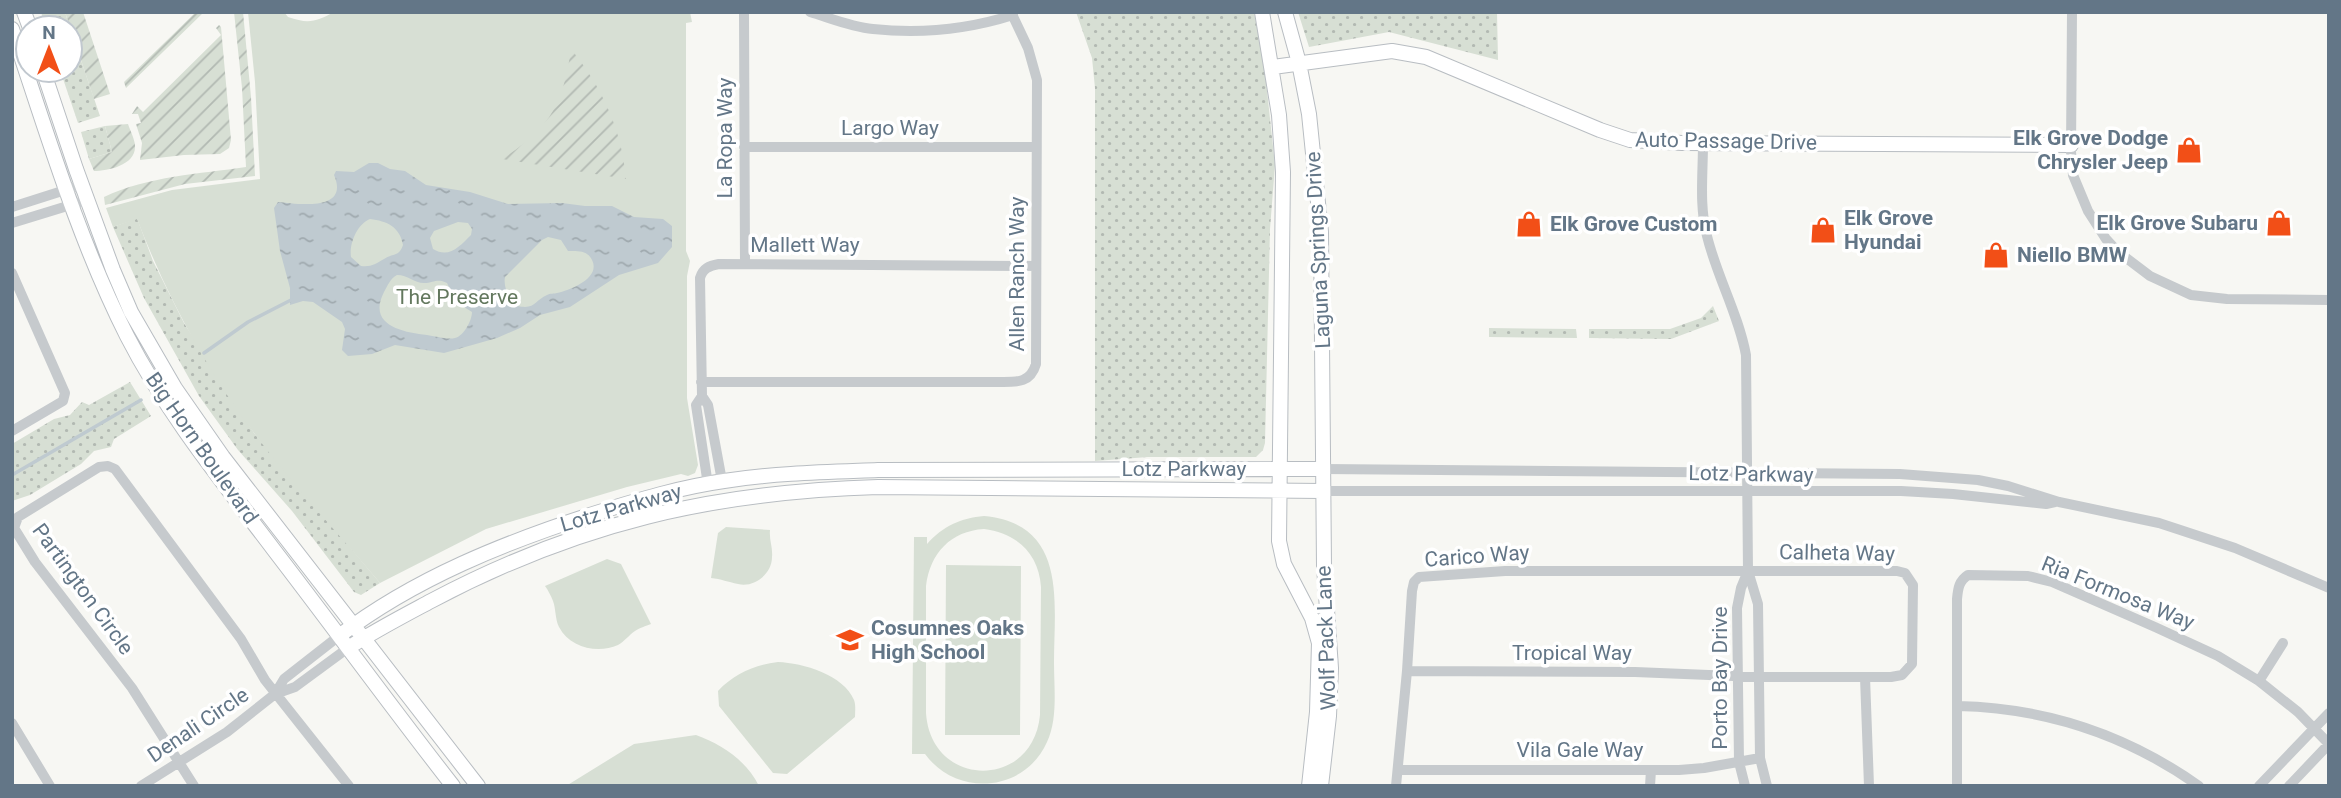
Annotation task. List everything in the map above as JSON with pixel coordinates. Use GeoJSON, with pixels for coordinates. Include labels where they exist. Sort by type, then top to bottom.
{"type":"FeatureCollection","features":[{"type":"Feature","properties":{"kind":"street","name":"La Ropa Way"},"geometry":{"type":"LineString","coordinates":[[744,12],[745,264]]}},
{"type":"Feature","properties":{"kind":"street"},"geometry":{"type":"LineString","coordinates":[[810,12],[849,25],[905,30],[957,30],[1012,14]]}},
{"type":"Feature","properties":{"kind":"street","name":"Laguna Springs Drive"},"geometry":{"type":"LineString","coordinates":[[1262,12],[1279,115],[1283,196],[1280,283],[1280,490]]}},
{"type":"Feature","properties":{"kind":"street","name":"Laguna Springs Drive"},"geometry":{"type":"LineString","coordinates":[[1285,12],[1299,63],[1317,171],[1321,232],[1323,491]]}},
{"type":"Feature","properties":{"kind":"street"},"geometry":{"type":"LineString","coordinates":[[2073,12],[2073,175],[2088,211],[2106,239],[2117,251],[2150,276],[2191,295],[2208,298],[2329,300]]}},
{"type":"Feature","properties":{"kind":"street","name":"Allen Ranch Way"},"geometry":{"type":"LineString","coordinates":[[701,382],[1022,382],[1032,374],[1036,364],[1037,80],[1028,48],[1012,14]]}},
{"type":"Feature","properties":{"kind":"street","name":"Big Horn Boulevard"},"geometry":{"type":"LineString","coordinates":[[12,30],[71,205],[111,303],[162,396],[195,446],[453,786]]}},
{"type":"Feature","properties":{"kind":"street","name":"Auto Passage Drive"},"geometry":{"type":"LineString","coordinates":[[1273,67],[1392,51],[1426,57],[1630,140],[1703,143],[2071,145]]}},
{"type":"Feature","properties":{"kind":"street","name":"Big Horn Boulevard"},"geometry":{"type":"LineString","coordinates":[[48,84],[81,185],[131,312],[175,388],[223,457],[478,786]]}},
{"type":"Feature","properties":{"kind":"street","name":"Porto Bay Drive"},"geometry":{"type":"LineString","coordinates":[[1703,143],[1702,215],[1712,254],[1742,331],[1746,355],[1748,571],[1758,604],[1760,758],[1767,786]]}},
{"type":"Feature","properties":{"kind":"street","name":"Largo Way"},"geometry":{"type":"LineString","coordinates":[[744,147],[1036,147]]}},
{"type":"Feature","properties":{"kind":"street"},"geometry":{"type":"LineString","coordinates":[[12,207],[81,185]]}},
{"type":"Feature","properties":{"kind":"street"},"geometry":{"type":"LineString","coordinates":[[12,223],[87,200]]}},
{"type":"Feature","properties":{"kind":"street","name":"Mallett Way"},"geometry":{"type":"LineString","coordinates":[[715,483],[708,405],[702,396],[701,382],[699,291],[702,271],[708,266],[1036,266]]}},
{"type":"Feature","properties":{"kind":"street"},"geometry":{"type":"LineString","coordinates":[[12,273],[65,393],[63,401],[12,431]]}},
{"type":"Feature","properties":{"kind":"street","name":"Partington Circle"},"geometry":{"type":"LineString","coordinates":[[178,763],[132,688],[35,562],[14,528],[18,517],[99,467],[115,469],[241,639],[275,694]]}},
{"type":"Feature","properties":{"kind":"street","name":"Lotz Parkway"},"geometry":{"type":"LineString","coordinates":[[344,642],[353,625],[450,569],[556,526],[631,502],[715,483],[811,472],[878,470],[1323,469],[1900,474],[1978,480],[2059,502],[2119,513],[2197,535],[2268,561],[2329,588]]}},
{"type":"Feature","properties":{"kind":"street","name":"Lotz Parkway"},"geometry":{"type":"LineString","coordinates":[[344,642],[363,638],[460,586],[553,545],[636,519],[714,501],[812,489],[878,487],[1323,491],[1901,491],[2046,504],[2059,502]]}},
{"type":"Feature","properties":{"kind":"street","name":"Wolf Pack Lane"},"geometry":{"type":"LineString","coordinates":[[1280,490],[1279,541],[1282,556],[1312,618],[1319,643],[1318,700],[1309,786]]}},
{"type":"Feature","properties":{"kind":"street","name":"Wolf Pack Lane"},"geometry":{"type":"LineString","coordinates":[[1321,786],[1331,668],[1324,574],[1323,491]]}},
{"type":"Feature","properties":{"kind":"street","name":"Carico Way"},"geometry":{"type":"LineString","coordinates":[[1396,786],[1412,591],[1414,582],[1419,577],[1505,571],[1748,571]]}},
{"type":"Feature","properties":{"kind":"street","name":"Porto Bay Drive"},"geometry":{"type":"LineString","coordinates":[[1745,786],[1739,762],[1737,608],[1748,571]]}},
{"type":"Feature","properties":{"kind":"street","name":"Calheta Way"},"geometry":{"type":"LineString","coordinates":[[1737,676],[1902,675],[1912,664],[1913,585],[1905,573],[1748,571]]}},
{"type":"Feature","properties":{"kind":"street","name":"Ria Formosa Way"},"geometry":{"type":"LineString","coordinates":[[1957,786],[1958,587],[1968,575],[2028,576],[2052,582],[2218,656],[2259,681],[2329,744]]}},
{"type":"Feature","properties":{"kind":"street","name":"Denali Circle"},"geometry":{"type":"LineString","coordinates":[[141,786],[227,732],[275,694],[285,678],[344,642]]}},
{"type":"Feature","properties":{"kind":"street"},"geometry":{"type":"LineString","coordinates":[[2259,681],[2283,643]]}},
{"type":"Feature","properties":{"kind":"street","name":"Tropical Way"},"geometry":{"type":"LineString","coordinates":[[1407,671],[1635,672],[1737,676]]}},
{"type":"Feature","properties":{"kind":"street"},"geometry":{"type":"LineString","coordinates":[[1864,677],[1869,786]]}},
{"type":"Feature","properties":{"kind":"street"},"geometry":{"type":"LineString","coordinates":[[275,694],[349,786]]}},
{"type":"Feature","properties":{"kind":"street"},"geometry":{"type":"LineString","coordinates":[[1958,706],[2011,709],[2089,728],[2143,751],[2199,786]]}},
{"type":"Feature","properties":{"kind":"street"},"geometry":{"type":"LineString","coordinates":[[2259,786],[2329,713]]}},
{"type":"Feature","properties":{"kind":"street"},"geometry":{"type":"LineString","coordinates":[[12,723],[50,786]]}},
{"type":"Feature","properties":{"kind":"street"},"geometry":{"type":"LineString","coordinates":[[2289,786],[2329,744]]}},
{"type":"Feature","properties":{"kind":"street","name":"Vila Gale Way"},"geometry":{"type":"LineString","coordinates":[[1398,770],[1650,770],[1704,768],[1760,758]]}},
{"type":"Feature","properties":{"kind":"street"},"geometry":{"type":"LineString","coordinates":[[178,763],[194,786]]}},
{"type":"Feature","properties":{"kind":"street"},"geometry":{"type":"LineString","coordinates":[[1650,770],[1650,786]]}},
{"type":"Feature","properties":{"kind":"green space"},"geometry":{"type":"Polygon","coordinates":[[[41,12],[66,14],[42,14],[41,12]]]}},
{"type":"Feature","properties":{"kind":"green space"},"geometry":{"type":"Polygon","coordinates":[[[65,12],[84,14],[66,14],[65,12]]]}},
{"type":"Feature","properties":{"kind":"green space"},"geometry":{"type":"Polygon","coordinates":[[[196,12],[204,12],[126,88],[124,82],[196,12]]]}},
{"type":"Feature","properties":{"kind":"green space"},"geometry":{"type":"Polygon","coordinates":[[[234,12],[243,12],[255,176],[185,184],[105,205],[104,197],[138,184],[246,167],[242,88],[234,12]]]}},
{"type":"Feature","properties":{"kind":"green space","name":"The Preserve"},"geometry":{"type":"Polygon","coordinates":[[[248,12],[284,12],[288,17],[307,21],[317,20],[334,12],[690,12],[692,22],[686,23],[686,251],[690,261],[687,276],[687,398],[698,465],[695,473],[627,487],[486,529],[380,583],[284,471],[219,383],[188,330],[137,219],[113,227],[106,208],[172,190],[260,179],[248,12]]]}},
{"type":"Feature","properties":{"kind":"green space"},"geometry":{"type":"Polygon","coordinates":[[[1076,12],[1254,12],[1264,63],[1275,165],[1270,229],[1265,443],[1263,450],[1256,457],[1148,457],[1095,461],[1095,88],[1092,58],[1076,12]]]}},
{"type":"Feature","properties":{"kind":"green space"},"geometry":{"type":"Polygon","coordinates":[[[1298,12],[1497,12],[1498,60],[1389,32],[1309,47],[1298,12]]]}},
{"type":"Feature","properties":{"kind":"green space"},"geometry":{"type":"Polygon","coordinates":[[[84,15],[110,94],[94,99],[84,69],[84,15]]]}},
{"type":"Feature","properties":{"kind":"green space"},"geometry":{"type":"Polygon","coordinates":[[[219,25],[221,27],[231,140],[229,148],[220,154],[140,160],[142,143],[136,124],[141,123],[138,114],[132,114],[137,106],[143,112],[221,35],[216,28],[219,25]]]}},
{"type":"Feature","properties":{"kind":"green space"},"geometry":{"type":"Polygon","coordinates":[[[571,49],[592,78],[609,110],[620,143],[626,179],[502,159],[532,137],[552,113],[564,85],[571,49]]]}},
{"type":"Feature","properties":{"kind":"green space"},"geometry":{"type":"Polygon","coordinates":[[[84,69],[100,116],[78,123],[65,84],[84,84],[84,69]]]}},
{"type":"Feature","properties":{"kind":"green space"},"geometry":{"type":"Polygon","coordinates":[[[128,124],[135,146],[131,158],[120,166],[94,171],[89,159],[112,152],[105,126],[128,124]]]}},
{"type":"Feature","properties":{"kind":"green space"},"geometry":{"type":"Polygon","coordinates":[[[105,126],[112,152],[89,159],[81,132],[105,126]]]}},
{"type":"Feature","properties":{"kind":"green space"},"geometry":{"type":"Polygon","coordinates":[[[137,218],[153,261],[184,323],[254,433],[380,583],[361,595],[354,592],[292,511],[238,450],[199,396],[144,298],[113,227],[137,218]]]}},
{"type":"Feature","properties":{"kind":"green space"},"geometry":{"type":"Polygon","coordinates":[[[1713,306],[1719,321],[1671,339],[1589,338],[1589,329],[1670,329],[1701,318],[1713,306]]]}},
{"type":"Feature","properties":{"kind":"green space"},"geometry":{"type":"Polygon","coordinates":[[[1489,328],[1576,329],[1577,338],[1489,337],[1489,328]]]}},
{"type":"Feature","properties":{"kind":"green space"},"geometry":{"type":"Polygon","coordinates":[[[130,382],[151,416],[114,439],[111,447],[94,451],[81,464],[30,495],[12,501],[12,444],[54,419],[70,415],[82,402],[89,405],[130,382]]]}},
{"type":"Feature","properties":{"kind":"green space"},"geometry":{"type":"Polygon","coordinates":[[[984,516],[1011,522],[1030,534],[1043,550],[1054,592],[1055,703],[1047,742],[1037,759],[1023,771],[990,783],[972,783],[954,778],[925,754],[912,754],[914,537],[927,537],[927,544],[946,528],[984,516]],[[972,531],[952,539],[932,563],[926,586],[926,713],[932,738],[945,756],[962,767],[982,771],[1002,767],[1020,757],[1033,740],[1040,715],[1039,575],[1031,555],[1024,547],[1016,540],[996,531],[972,531]]]}},
{"type":"Feature","properties":{"kind":"green space"},"geometry":{"type":"Polygon","coordinates":[[[726,527],[770,530],[771,563],[769,569],[756,582],[744,585],[711,578],[718,533],[726,527]]]}},
{"type":"Feature","properties":{"kind":"green space"},"geometry":{"type":"Polygon","coordinates":[[[607,559],[621,564],[651,624],[637,630],[618,645],[593,649],[577,644],[564,634],[545,586],[607,559]]]}},
{"type":"Feature","properties":{"kind":"green space"},"geometry":{"type":"Polygon","coordinates":[[[946,565],[1021,566],[1020,735],[945,735],[946,565]]]}},
{"type":"Feature","properties":{"kind":"green space"},"geometry":{"type":"Polygon","coordinates":[[[778,662],[810,668],[832,677],[849,691],[855,706],[855,717],[787,774],[773,773],[719,706],[718,691],[731,679],[761,665],[778,662]]]}},
{"type":"Feature","properties":{"kind":"green space"},"geometry":{"type":"Polygon","coordinates":[[[696,735],[732,754],[747,768],[759,786],[566,786],[634,744],[696,735]]]}},
{"type":"Feature","properties":{"kind":"water"},"geometry":{"type":"Polygon","coordinates":[[[369,163],[378,163],[390,169],[405,171],[426,185],[470,192],[508,204],[612,206],[634,217],[663,219],[672,226],[672,247],[658,263],[619,275],[570,307],[540,315],[497,338],[444,353],[395,345],[372,354],[348,356],[342,350],[345,329],[342,322],[313,302],[303,301],[290,305],[290,288],[280,251],[274,208],[278,202],[309,204],[329,200],[335,195],[337,187],[334,175],[336,171],[354,172],[369,163]],[[370,219],[355,235],[351,252],[351,257],[361,266],[373,265],[400,251],[403,245],[396,229],[382,221],[370,219]],[[458,222],[434,231],[430,238],[433,249],[444,253],[458,247],[471,235],[472,229],[468,223],[458,222]],[[548,237],[505,277],[507,293],[518,306],[531,306],[548,294],[577,286],[589,278],[592,272],[594,266],[588,254],[568,251],[561,240],[548,237]],[[401,275],[391,280],[380,303],[380,312],[390,325],[407,332],[448,339],[458,337],[469,323],[472,312],[456,302],[447,283],[420,283],[401,275]]]}},
{"type":"Feature","properties":{"kind":"waterway"},"geometry":{"type":"LineString","coordinates":[[204,353],[248,322],[291,300]]}},
{"type":"Feature","properties":{"kind":"waterway"},"geometry":{"type":"LineString","coordinates":[[12,475],[141,400]]}},
{"type":"Feature","properties":{"kind":"place","name":"Elk Grove Dodge Chrysler Jeep"},"geometry":{"type":"Point","coordinates":[2189,150]}},
{"type":"Feature","properties":{"kind":"place","name":"Elk Grove Subaru"},"geometry":{"type":"Point","coordinates":[2279,223]}},
{"type":"Feature","properties":{"kind":"place","name":"Elk Grove Custom"},"geometry":{"type":"Point","coordinates":[1529,224]}},
{"type":"Feature","properties":{"kind":"place","name":"Elk Grove Hyundai"},"geometry":{"type":"Point","coordinates":[1823,230]}},
{"type":"Feature","properties":{"kind":"place","name":"Niello BMW"},"geometry":{"type":"Point","coordinates":[1996,255]}},
{"type":"Feature","properties":{"kind":"place","name":"Cosumnes Oaks High School"},"geometry":{"type":"Point","coordinates":[850,640]}}]}
